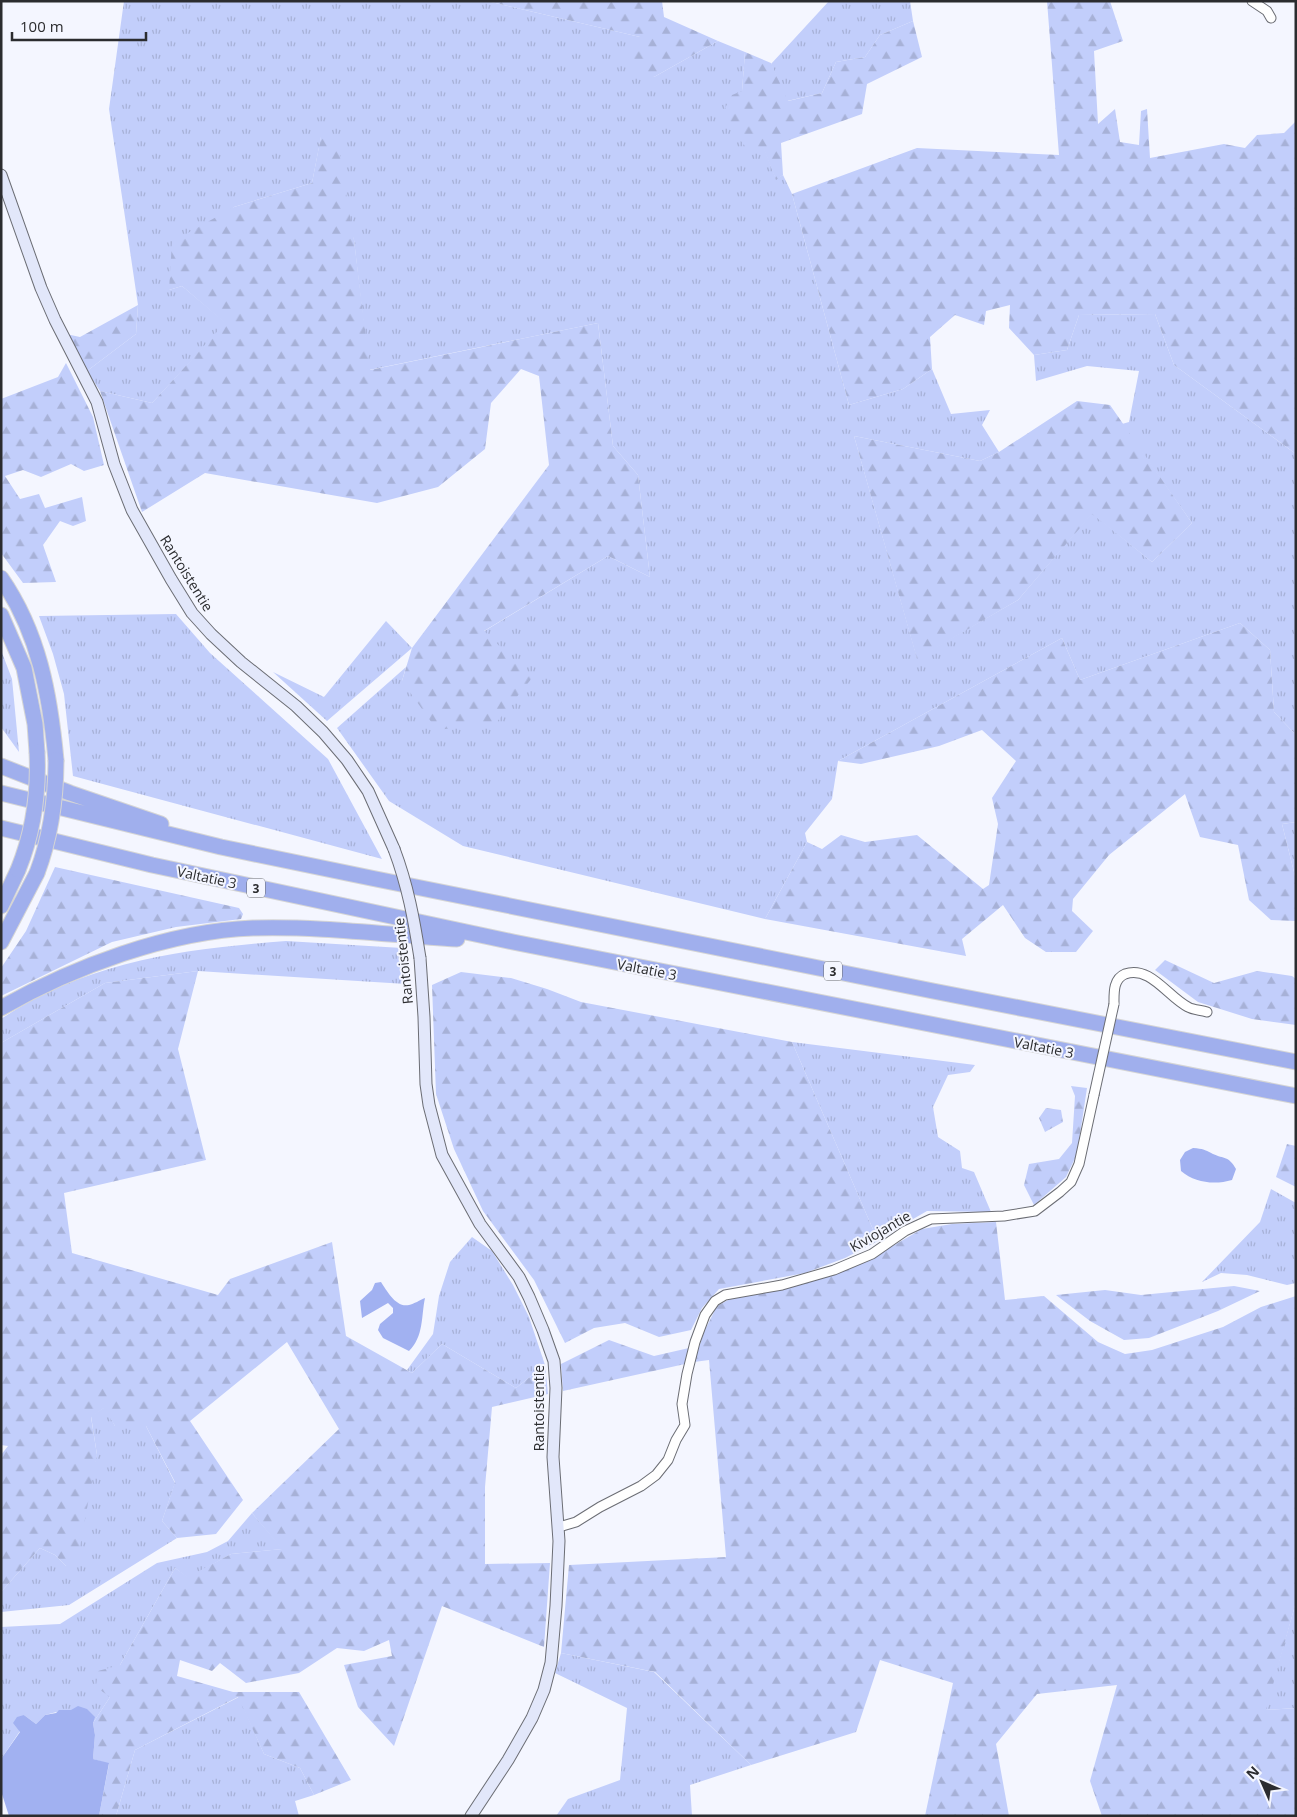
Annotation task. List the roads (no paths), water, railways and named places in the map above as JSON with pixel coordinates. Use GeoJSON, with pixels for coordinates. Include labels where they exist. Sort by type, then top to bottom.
{"type":"FeatureCollection","features":[{"type":"Feature","properties":{"kind":"highway"},"geometry":{"type":"LineString","coordinates":[[1,578],[23,616],[39,659],[47,686],[56,760],[56,798],[44,855],[37,873],[1,942]]}},
{"type":"Feature","properties":{"kind":"highway"},"geometry":{"type":"LineString","coordinates":[[1,615],[24,668],[35,724],[37,752],[36,794],[26,851],[1,906]]}},
{"type":"Feature","properties":{"kind":"highway"},"geometry":{"type":"LineString","coordinates":[[1,766],[144,817],[221,847]]}},
{"type":"Feature","properties":{"kind":"highway","name":"3"},"geometry":{"type":"LineString","coordinates":[[1,793],[221,847],[933,991],[1296,1062]]}},
{"type":"Feature","properties":{"kind":"highway","name":"Valtatie 3"},"geometry":{"type":"LineString","coordinates":[[1,828],[152,865],[513,942],[1296,1096]]}},
{"type":"Feature","properties":{"kind":"highway"},"geometry":{"type":"LineString","coordinates":[[1,1008],[43,986],[119,955],[202,934],[251,928],[304,928],[513,942]]}},
{"type":"Feature","properties":{"kind":"street"},"geometry":{"type":"LineString","coordinates":[[1252,1],[1267,11],[1271,18]]}},
{"type":"Feature","properties":{"kind":"street","name":"Rantoistentie"},"geometry":{"type":"LineString","coordinates":[[1,175],[41,288],[55,320],[97,402],[114,464],[132,510],[167,572],[192,613],[211,634],[241,662],[296,706],[323,732],[347,760],[368,791],[394,848],[405,878],[412,909],[420,958],[426,1084],[429,1106],[442,1155],[480,1224],[519,1277],[543,1330],[554,1361],[556,1388],[553,1457],[559,1527],[556,1606],[551,1663],[546,1683],[532,1718],[482,1802],[471,1816]]}},
{"type":"Feature","properties":{"kind":"street","name":"Kiviojantie"},"geometry":{"type":"LineString","coordinates":[[559,1527],[576,1522],[641,1486],[656,1475],[668,1460],[676,1440],[685,1426],[682,1404],[695,1342],[705,1315],[715,1301],[724,1295],[782,1286],[834,1270],[872,1254],[905,1231],[932,1218],[1004,1216],[1035,1211],[1071,1182],[1078,1164],[1094,1095],[1114,1004],[1114,989],[1117,981],[1126,974],[1135,972],[1144,974],[1188,1007],[1206,1012]]}}]}
